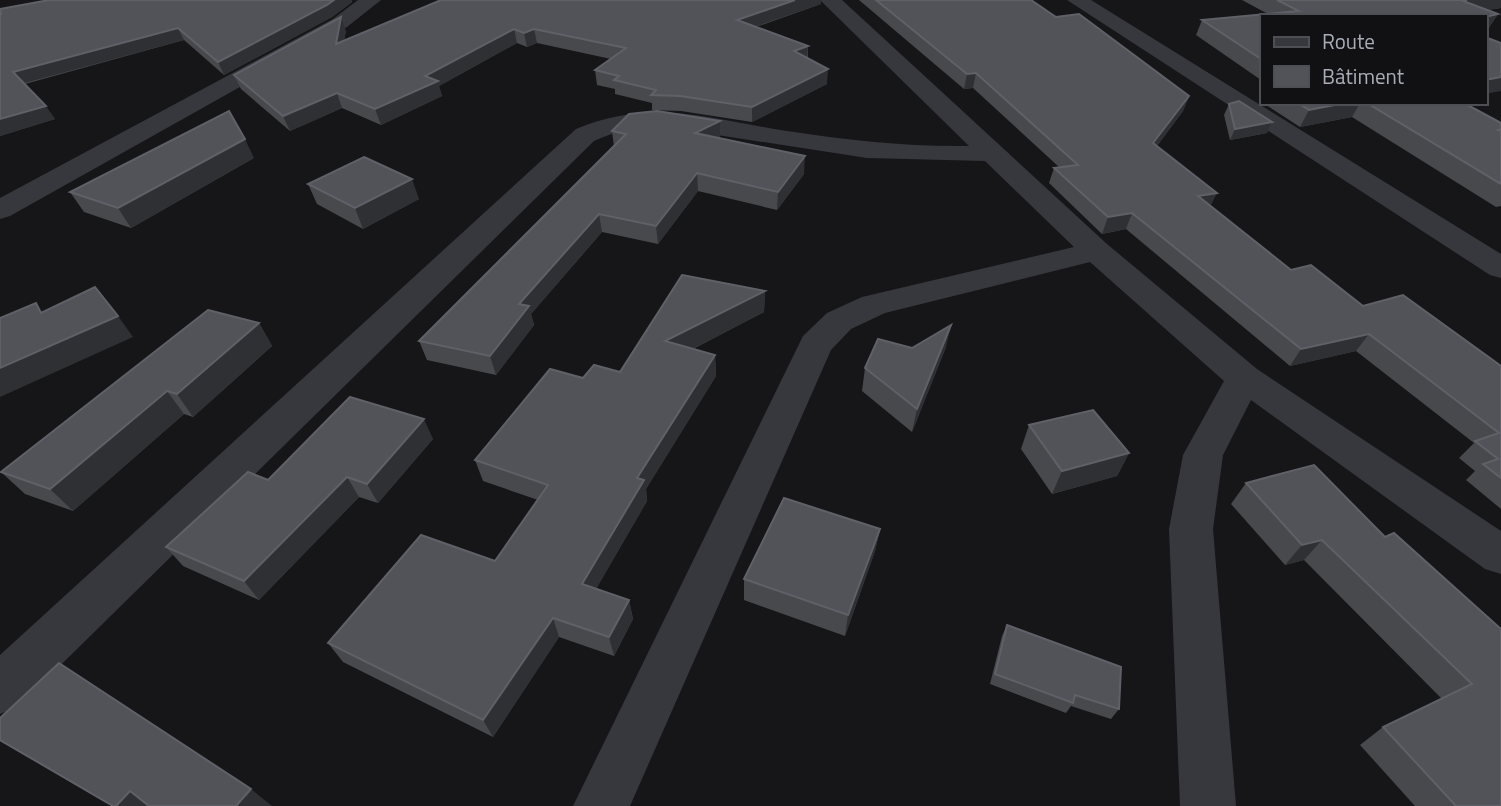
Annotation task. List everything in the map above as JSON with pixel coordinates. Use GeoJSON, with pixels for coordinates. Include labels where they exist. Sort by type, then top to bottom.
{"type":"FeatureCollection","features":[{"type":"Feature","properties":{"kind":"street"},"geometry":{"type":"LineString","coordinates":[[0,210],[340,23],[371,0]]}},
{"type":"Feature","properties":{"kind":"street"},"geometry":{"type":"LineString","coordinates":[[830,0],[1096,251],[1244,378],[1501,555]]}},
{"type":"Feature","properties":{"kind":"street"},"geometry":{"type":"LineString","coordinates":[[1077,0],[1501,268]]}},
{"type":"Feature","properties":{"kind":"street"},"geometry":{"type":"LineString","coordinates":[[1215,89],[1250,84]]}},
{"type":"Feature","properties":{"kind":"street"},"geometry":{"type":"LineString","coordinates":[[0,689],[585,135],[631,118],[659,118],[878,151],[941,156],[993,153]]}},
{"type":"Feature","properties":{"kind":"street"},"geometry":{"type":"LineString","coordinates":[[601,806],[816,344],[839,321],[874,305],[1096,251]]}},
{"type":"Feature","properties":{"kind":"street"},"geometry":{"type":"LineString","coordinates":[[1208,806],[1191,529],[1203,455],[1244,378]]}},
{"type":"Feature","properties":{"kind":"building"},"geometry":{"type":"Polygon","coordinates":[[[49,0],[334,0],[218,62],[178,28],[13,72],[46,106],[0,119],[0,9],[49,0]]]}},
{"type":"Feature","properties":{"kind":"building"},"geometry":{"type":"Polygon","coordinates":[[[441,0],[795,0],[737,20],[808,46],[794,51],[828,69],[752,107],[680,96],[651,95],[656,90],[614,80],[619,76],[595,70],[626,48],[534,29],[524,33],[514,29],[425,76],[438,81],[375,109],[337,93],[283,116],[234,75],[341,17],[336,44],[441,0]]]}},
{"type":"Feature","properties":{"kind":"building"},"geometry":{"type":"Polygon","coordinates":[[[876,0],[1031,0],[1056,17],[1079,14],[1189,96],[1153,143],[1217,193],[1198,196],[1291,270],[1311,265],[1363,306],[1403,295],[1501,366],[1501,478],[1483,464],[1498,459],[1475,441],[1499,433],[1369,334],[1301,349],[1132,213],[1108,217],[1054,168],[1078,165],[976,73],[967,74],[876,0]]]}},
{"type":"Feature","properties":{"kind":"building"},"geometry":{"type":"Polygon","coordinates":[[[1277,0],[1467,0],[1463,1],[1498,14],[1487,17],[1487,14],[1267,14],[1299,11],[1277,0]]]}},
{"type":"Feature","properties":{"kind":"building"},"geometry":{"type":"Polygon","coordinates":[[[1260,15],[1260,58],[1202,20],[1260,15]]]}},
{"type":"Feature","properties":{"kind":"building"},"geometry":{"type":"Polygon","coordinates":[[[1487,38],[1501,43],[1501,77],[1487,80],[1487,38]]]}},
{"type":"Feature","properties":{"kind":"building"},"geometry":{"type":"Polygon","coordinates":[[[1239,101],[1272,122],[1235,129],[1229,104],[1239,101]]]}},
{"type":"Feature","properties":{"kind":"building"},"geometry":{"type":"Polygon","coordinates":[[[1301,105],[1335,105],[1309,110],[1301,105]]]}},
{"type":"Feature","properties":{"kind":"building"},"geometry":{"type":"Polygon","coordinates":[[[1370,105],[1468,105],[1501,123],[1501,129],[1498,130],[1501,131],[1501,184],[1370,105]]]}},
{"type":"Feature","properties":{"kind":"building"},"geometry":{"type":"Polygon","coordinates":[[[229,111],[245,139],[118,208],[70,192],[229,111]]]}},
{"type":"Feature","properties":{"kind":"building"},"geometry":{"type":"Polygon","coordinates":[[[657,111],[720,121],[695,133],[805,156],[778,192],[697,173],[656,226],[599,214],[519,304],[529,306],[490,356],[419,341],[626,134],[612,131],[629,114],[657,111]]]}},
{"type":"Feature","properties":{"kind":"building"},"geometry":{"type":"Polygon","coordinates":[[[364,157],[412,179],[355,208],[308,184],[364,157]]]}},
{"type":"Feature","properties":{"kind":"building"},"geometry":{"type":"Polygon","coordinates":[[[682,275],[765,291],[665,341],[715,355],[637,478],[644,480],[582,584],[629,600],[609,637],[553,618],[483,720],[328,643],[421,535],[495,561],[548,485],[475,460],[550,369],[583,378],[594,365],[620,372],[682,275]]]}},
{"type":"Feature","properties":{"kind":"building"},"geometry":{"type":"Polygon","coordinates":[[[95,287],[118,316],[0,368],[0,318],[36,303],[41,313],[95,287]]]}},
{"type":"Feature","properties":{"kind":"building"},"geometry":{"type":"Polygon","coordinates":[[[208,310],[259,323],[177,394],[167,391],[50,489],[1,472],[208,310]]]}},
{"type":"Feature","properties":{"kind":"building"},"geometry":{"type":"Polygon","coordinates":[[[951,325],[917,409],[865,368],[878,339],[912,348],[951,325]]]}},
{"type":"Feature","properties":{"kind":"building"},"geometry":{"type":"Polygon","coordinates":[[[350,397],[424,419],[367,484],[347,477],[244,581],[166,547],[248,472],[268,480],[350,397]]]}},
{"type":"Feature","properties":{"kind":"building"},"geometry":{"type":"Polygon","coordinates":[[[1093,410],[1129,453],[1062,471],[1029,425],[1093,410]]]}},
{"type":"Feature","properties":{"kind":"building"},"geometry":{"type":"Polygon","coordinates":[[[1314,465],[1385,537],[1394,533],[1501,629],[1501,806],[1456,806],[1383,727],[1472,684],[1322,540],[1302,545],[1246,483],[1314,465]]]}},
{"type":"Feature","properties":{"kind":"building"},"geometry":{"type":"Polygon","coordinates":[[[784,498],[880,529],[848,615],[744,579],[784,498]]]}},
{"type":"Feature","properties":{"kind":"building"},"geometry":{"type":"Polygon","coordinates":[[[1007,625],[1121,667],[1119,709],[1075,695],[1073,703],[995,674],[1007,625]]]}},
{"type":"Feature","properties":{"kind":"building"},"geometry":{"type":"Polygon","coordinates":[[[59,663],[251,789],[236,806],[149,806],[130,791],[113,806],[0,740],[0,718],[59,663]]]}}]}
